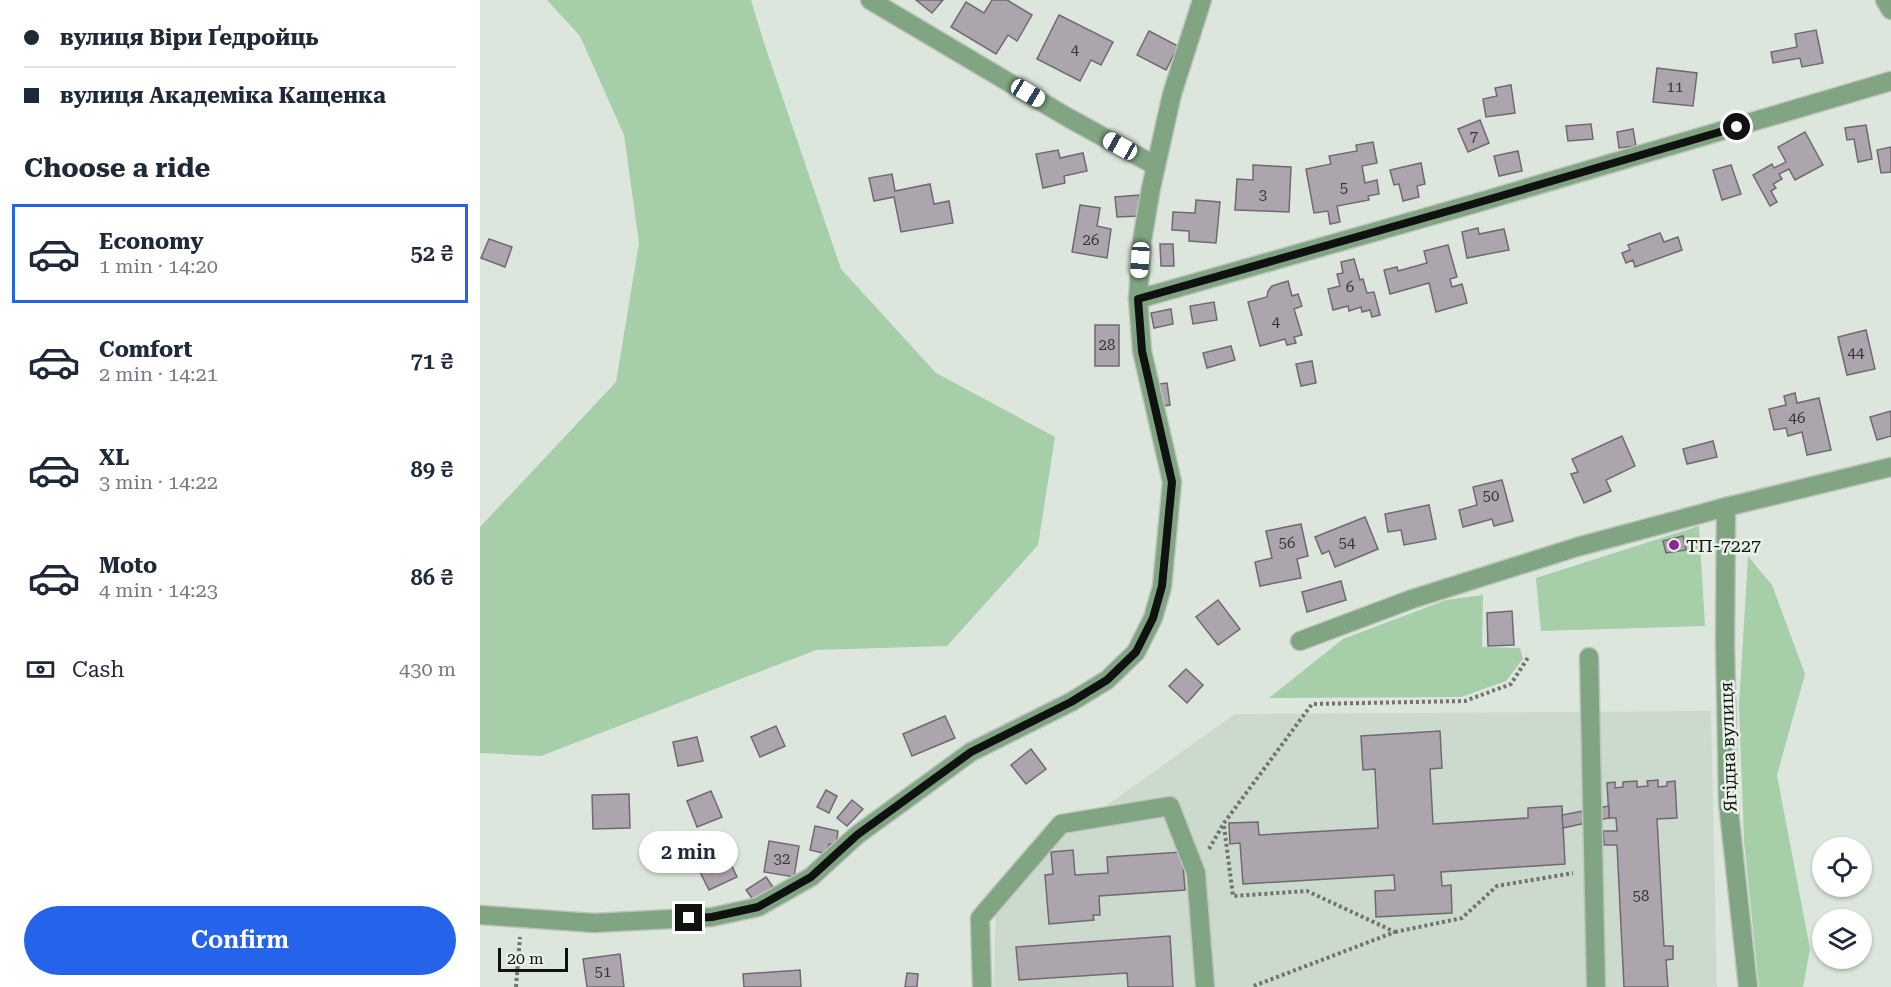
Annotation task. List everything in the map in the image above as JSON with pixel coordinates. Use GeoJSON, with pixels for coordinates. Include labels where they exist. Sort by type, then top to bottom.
{"type":"FeatureCollection","features":[{"type":"Feature","properties":{"kind":"street"},"geometry":{"type":"LineString","coordinates":[[870,0],[1067,117],[1156,166]]}},
{"type":"Feature","properties":{"kind":"street"},"geometry":{"type":"LineString","coordinates":[[480,915],[594,922],[665,920],[712,917],[758,907],[811,877],[857,835],[971,752],[1071,702],[1107,680],[1136,652],[1153,618],[1162,586],[1172,482],[1142,351],[1138,299],[1142,241],[1172,94],[1202,0]]}},
{"type":"Feature","properties":{"kind":"street"},"geometry":{"type":"LineString","coordinates":[[1885,0],[1891,10]]}},
{"type":"Feature","properties":{"kind":"street"},"geometry":{"type":"LineString","coordinates":[[1138,299],[1473,204],[1891,81]]}},
{"type":"Feature","properties":{"kind":"street"},"geometry":{"type":"LineString","coordinates":[[1300,641],[1412,599],[1566,550],[1725,507],[1891,467]]}},
{"type":"Feature","properties":{"kind":"street","name":"Ягідна вулиця"},"geometry":{"type":"LineString","coordinates":[[1725,507],[1728,802],[1748,987]]}},
{"type":"Feature","properties":{"kind":"street"},"geometry":{"type":"LineString","coordinates":[[1589,657],[1596,987]]}},
{"type":"Feature","properties":{"kind":"street"},"geometry":{"type":"LineString","coordinates":[[982,987],[980,918],[1061,824],[1170,806],[1196,873],[1205,987]]}},
{"type":"Feature","properties":{"kind":"path"},"geometry":{"type":"LineString","coordinates":[[1196,873],[1224,823],[1312,704],[1465,701],[1510,684],[1529,656]]}},
{"type":"Feature","properties":{"kind":"path"},"geometry":{"type":"LineString","coordinates":[[1224,823],[1233,896],[1307,891],[1395,932]]}},
{"type":"Feature","properties":{"kind":"path"},"geometry":{"type":"LineString","coordinates":[[1251,987],[1395,932],[1462,918],[1497,886],[1594,869]]}},
{"type":"Feature","properties":{"kind":"path"},"geometry":{"type":"LineString","coordinates":[[516,987],[522,918]]}},
{"type":"Feature","properties":{"kind":"shaded area"},"geometry":{"type":"Polygon","coordinates":[[[1711,711],[1717,987],[994,987],[996,884],[1235,714],[1711,711]]]}},
{"type":"Feature","properties":{"kind":"green space"},"geometry":{"type":"Polygon","coordinates":[[[547,0],[751,0],[841,269],[936,373],[1055,437],[1038,545],[947,646],[816,650],[541,756],[480,753],[480,527],[616,382],[639,243],[624,135],[580,36],[547,0]]]}},
{"type":"Feature","properties":{"kind":"green space"},"geometry":{"type":"Polygon","coordinates":[[[1699,526],[1705,626],[1541,631],[1536,578],[1699,526]]]}},
{"type":"Feature","properties":{"kind":"green space"},"geometry":{"type":"Polygon","coordinates":[[[1748,556],[1772,585],[1805,674],[1777,775],[1810,949],[1803,987],[1759,987],[1744,841],[1739,706],[1748,556]]]}},
{"type":"Feature","properties":{"kind":"green space"},"geometry":{"type":"Polygon","coordinates":[[[1483,595],[1482,647],[1520,648],[1523,659],[1506,681],[1461,697],[1269,698],[1343,639],[1446,600],[1483,595]]]}},
{"type":"Feature","properties":{"kind":"building"},"geometry":{"type":"Polygon","coordinates":[[[916,0],[943,0],[932,13],[916,0]]]}},
{"type":"Feature","properties":{"kind":"building"},"geometry":{"type":"Polygon","coordinates":[[[992,0],[1007,0],[1032,15],[1017,41],[1008,35],[996,54],[951,27],[966,2],[984,13],[992,0]]]}},
{"type":"Feature","properties":{"kind":"building"},"geometry":{"type":"Polygon","coordinates":[[[1059,15],[1113,42],[1101,65],[1091,60],[1080,81],[1037,59],[1059,15]]]}},
{"type":"Feature","properties":{"kind":"building"},"geometry":{"type":"Polygon","coordinates":[[[1816,30],[1823,63],[1802,67],[1800,58],[1773,63],[1771,52],[1797,47],[1795,34],[1816,30]]]}},
{"type":"Feature","properties":{"kind":"building"},"geometry":{"type":"Polygon","coordinates":[[[1149,31],[1178,46],[1166,70],[1137,55],[1149,31]]]}},
{"type":"Feature","properties":{"kind":"building"},"geometry":{"type":"Polygon","coordinates":[[[1657,68],[1697,73],[1693,106],[1653,102],[1657,68]]]}},
{"type":"Feature","properties":{"kind":"building"},"geometry":{"type":"Polygon","coordinates":[[[1511,85],[1515,113],[1486,117],[1483,99],[1497,96],[1495,88],[1511,85]]]}},
{"type":"Feature","properties":{"kind":"building"},"geometry":{"type":"Polygon","coordinates":[[[1480,120],[1489,143],[1468,152],[1458,129],[1480,120]]]}},
{"type":"Feature","properties":{"kind":"building"},"geometry":{"type":"Polygon","coordinates":[[[1591,124],[1593,139],[1568,141],[1566,126],[1591,124]]]}},
{"type":"Feature","properties":{"kind":"building"},"geometry":{"type":"Polygon","coordinates":[[[1866,125],[1872,159],[1858,162],[1854,139],[1847,140],[1845,128],[1866,125]]]}},
{"type":"Feature","properties":{"kind":"building"},"geometry":{"type":"Polygon","coordinates":[[[1633,129],[1636,146],[1619,148],[1617,132],[1633,129]]]}},
{"type":"Feature","properties":{"kind":"building"},"geometry":{"type":"Polygon","coordinates":[[[1805,132],[1823,165],[1795,180],[1789,169],[1779,174],[1782,179],[1773,184],[1776,188],[1771,191],[1777,202],[1770,206],[1753,175],[1772,164],[1774,168],[1786,162],[1778,147],[1805,132]]]}},
{"type":"Feature","properties":{"kind":"building"},"geometry":{"type":"Polygon","coordinates":[[[1373,142],[1377,163],[1362,166],[1365,183],[1377,180],[1379,194],[1368,196],[1369,200],[1337,206],[1340,222],[1330,224],[1328,211],[1314,213],[1306,169],[1331,164],[1329,156],[1357,151],[1356,145],[1373,142]]]}},
{"type":"Feature","properties":{"kind":"building"},"geometry":{"type":"Polygon","coordinates":[[[1891,147],[1891,172],[1881,173],[1877,150],[1891,147]]]}},
{"type":"Feature","properties":{"kind":"building"},"geometry":{"type":"Polygon","coordinates":[[[1058,150],[1060,158],[1083,153],[1087,171],[1064,176],[1065,183],[1043,188],[1036,154],[1058,150]]]}},
{"type":"Feature","properties":{"kind":"building"},"geometry":{"type":"Polygon","coordinates":[[[1518,151],[1522,171],[1499,176],[1494,156],[1518,151]]]}},
{"type":"Feature","properties":{"kind":"building"},"geometry":{"type":"Polygon","coordinates":[[[1421,163],[1425,184],[1417,186],[1419,197],[1403,201],[1399,184],[1394,185],[1390,170],[1421,163]]]}},
{"type":"Feature","properties":{"kind":"building"},"geometry":{"type":"Polygon","coordinates":[[[1253,165],[1291,167],[1289,212],[1235,210],[1237,179],[1253,180],[1253,165]]]}},
{"type":"Feature","properties":{"kind":"building"},"geometry":{"type":"Polygon","coordinates":[[[1731,165],[1741,194],[1722,200],[1713,170],[1731,165]]]}},
{"type":"Feature","properties":{"kind":"building"},"geometry":{"type":"Polygon","coordinates":[[[892,174],[895,191],[930,184],[934,204],[949,201],[953,223],[901,232],[894,197],[874,201],[869,178],[892,174]]]}},
{"type":"Feature","properties":{"kind":"building"},"geometry":{"type":"Polygon","coordinates":[[[1139,195],[1140,216],[1117,217],[1115,197],[1139,195]]]}},
{"type":"Feature","properties":{"kind":"building"},"geometry":{"type":"Polygon","coordinates":[[[1196,200],[1220,202],[1216,243],[1189,241],[1189,231],[1172,230],[1173,212],[1195,213],[1196,200]]]}},
{"type":"Feature","properties":{"kind":"building"},"geometry":{"type":"Polygon","coordinates":[[[1080,205],[1100,208],[1097,226],[1111,229],[1107,258],[1072,252],[1080,205]]]}},
{"type":"Feature","properties":{"kind":"building"},"geometry":{"type":"Polygon","coordinates":[[[1478,228],[1479,234],[1504,229],[1509,250],[1467,258],[1462,232],[1478,228]]]}},
{"type":"Feature","properties":{"kind":"building"},"geometry":{"type":"Polygon","coordinates":[[[1660,233],[1664,242],[1678,237],[1682,250],[1635,267],[1633,260],[1626,263],[1622,253],[1630,250],[1628,245],[1660,233]]]}},
{"type":"Feature","properties":{"kind":"building"},"geometry":{"type":"Polygon","coordinates":[[[489,239],[512,247],[505,267],[481,258],[489,239]]]}},
{"type":"Feature","properties":{"kind":"building"},"geometry":{"type":"Polygon","coordinates":[[[1160,244],[1173,244],[1174,266],[1161,266],[1160,244]]]}},
{"type":"Feature","properties":{"kind":"building"},"geometry":{"type":"Polygon","coordinates":[[[1448,245],[1457,277],[1450,279],[1452,287],[1462,284],[1467,303],[1436,312],[1429,283],[1390,294],[1384,270],[1397,267],[1398,271],[1427,263],[1424,251],[1448,245]]]}},
{"type":"Feature","properties":{"kind":"building"},"geometry":{"type":"Polygon","coordinates":[[[1354,259],[1360,280],[1363,279],[1367,293],[1374,292],[1380,315],[1372,317],[1370,310],[1362,312],[1361,307],[1349,311],[1348,306],[1333,310],[1328,289],[1340,286],[1337,274],[1343,273],[1341,262],[1354,259]]]}},
{"type":"Feature","properties":{"kind":"building"},"geometry":{"type":"Polygon","coordinates":[[[1288,281],[1292,296],[1298,294],[1302,306],[1294,309],[1302,335],[1294,337],[1296,343],[1287,345],[1285,339],[1260,346],[1248,302],[1267,297],[1272,286],[1288,281]]]}},
{"type":"Feature","properties":{"kind":"building"},"geometry":{"type":"Polygon","coordinates":[[[1214,302],[1217,320],[1193,324],[1190,306],[1214,302]]]}},
{"type":"Feature","properties":{"kind":"building"},"geometry":{"type":"Polygon","coordinates":[[[1171,309],[1173,324],[1154,328],[1151,313],[1171,309]]]}},
{"type":"Feature","properties":{"kind":"building"},"geometry":{"type":"Polygon","coordinates":[[[1095,325],[1119,325],[1119,366],[1095,366],[1095,325]]]}},
{"type":"Feature","properties":{"kind":"building"},"geometry":{"type":"Polygon","coordinates":[[[1866,330],[1875,369],[1847,375],[1838,337],[1866,330]]]}},
{"type":"Feature","properties":{"kind":"building"},"geometry":{"type":"Polygon","coordinates":[[[1231,346],[1235,360],[1207,368],[1203,353],[1231,346]]]}},
{"type":"Feature","properties":{"kind":"building"},"geometry":{"type":"Polygon","coordinates":[[[1312,361],[1316,383],[1301,386],[1296,364],[1312,361]]]}},
{"type":"Feature","properties":{"kind":"building"},"geometry":{"type":"Polygon","coordinates":[[[1167,383],[1170,405],[1156,407],[1152,385],[1167,383]]]}},
{"type":"Feature","properties":{"kind":"building"},"geometry":{"type":"Polygon","coordinates":[[[1795,393],[1797,403],[1819,398],[1831,450],[1807,455],[1802,432],[1788,436],[1786,428],[1774,430],[1769,409],[1786,405],[1784,396],[1795,393]]]}},
{"type":"Feature","properties":{"kind":"building"},"geometry":{"type":"Polygon","coordinates":[[[1891,411],[1891,436],[1877,440],[1870,417],[1891,411]]]}},
{"type":"Feature","properties":{"kind":"building"},"geometry":{"type":"Polygon","coordinates":[[[1622,436],[1635,466],[1606,480],[1611,491],[1584,503],[1571,474],[1578,472],[1572,459],[1622,436]]]}},
{"type":"Feature","properties":{"kind":"building"},"geometry":{"type":"Polygon","coordinates":[[[1713,441],[1717,457],[1687,464],[1683,449],[1713,441]]]}},
{"type":"Feature","properties":{"kind":"building"},"geometry":{"type":"Polygon","coordinates":[[[1502,480],[1513,521],[1494,526],[1492,519],[1463,527],[1459,510],[1477,505],[1473,487],[1502,480]]]}},
{"type":"Feature","properties":{"kind":"building"},"geometry":{"type":"Polygon","coordinates":[[[1429,505],[1436,539],[1404,545],[1401,530],[1388,532],[1385,514],[1429,505]]]}},
{"type":"Feature","properties":{"kind":"building"},"geometry":{"type":"Polygon","coordinates":[[[1365,517],[1378,549],[1335,567],[1329,551],[1322,554],[1315,537],[1365,517]]]}},
{"type":"Feature","properties":{"kind":"building"},"geometry":{"type":"Polygon","coordinates":[[[1301,524],[1308,556],[1297,559],[1301,578],[1260,586],[1255,562],[1272,558],[1266,531],[1301,524]]]}},
{"type":"Feature","properties":{"kind":"building","name":"ТП-7227"},"geometry":{"type":"Polygon","coordinates":[[[1683,536],[1686,550],[1666,553],[1663,541],[1683,536]]]}},
{"type":"Feature","properties":{"kind":"building"},"geometry":{"type":"Polygon","coordinates":[[[1341,581],[1346,600],[1307,612],[1302,592],[1341,581]]]}},
{"type":"Feature","properties":{"kind":"building"},"geometry":{"type":"Polygon","coordinates":[[[1218,600],[1240,629],[1218,645],[1196,617],[1218,600]]]}},
{"type":"Feature","properties":{"kind":"building"},"geometry":{"type":"Polygon","coordinates":[[[1512,611],[1514,645],[1488,646],[1487,613],[1512,611]]]}},
{"type":"Feature","properties":{"kind":"building"},"geometry":{"type":"Polygon","coordinates":[[[1186,669],[1203,685],[1187,703],[1169,686],[1186,669]]]}},
{"type":"Feature","properties":{"kind":"building"},"geometry":{"type":"Polygon","coordinates":[[[945,716],[955,738],[912,756],[903,734],[945,716]]]}},
{"type":"Feature","properties":{"kind":"building"},"geometry":{"type":"Polygon","coordinates":[[[776,726],[785,746],[760,757],[751,737],[776,726]]]}},
{"type":"Feature","properties":{"kind":"building"},"geometry":{"type":"Polygon","coordinates":[[[1440,731],[1442,768],[1430,769],[1433,824],[1528,818],[1528,808],[1562,806],[1565,864],[1441,872],[1442,886],[1451,885],[1452,913],[1376,917],[1375,891],[1395,890],[1394,875],[1243,884],[1240,843],[1230,844],[1229,823],[1258,822],[1259,835],[1378,828],[1375,769],[1363,770],[1361,736],[1440,731]]]}},
{"type":"Feature","properties":{"kind":"building"},"geometry":{"type":"Polygon","coordinates":[[[697,737],[703,761],[678,766],[673,742],[697,737]]]}},
{"type":"Feature","properties":{"kind":"building"},"geometry":{"type":"Polygon","coordinates":[[[1031,749],[1046,769],[1026,784],[1011,765],[1031,749]]]}},
{"type":"Feature","properties":{"kind":"building"},"geometry":{"type":"Polygon","coordinates":[[[1658,780],[1658,787],[1667,786],[1667,782],[1675,781],[1677,818],[1657,819],[1664,946],[1673,946],[1673,959],[1666,960],[1668,987],[1624,987],[1617,845],[1604,845],[1603,831],[1617,831],[1616,818],[1609,818],[1607,783],[1615,782],[1615,788],[1623,787],[1623,782],[1637,781],[1637,787],[1648,786],[1647,781],[1658,780]]]}},
{"type":"Feature","properties":{"kind":"building"},"geometry":{"type":"Polygon","coordinates":[[[826,790],[837,796],[829,813],[817,807],[826,790]]]}},
{"type":"Feature","properties":{"kind":"building"},"geometry":{"type":"Polygon","coordinates":[[[711,791],[722,817],[697,827],[687,801],[711,791]]]}},
{"type":"Feature","properties":{"kind":"building"},"geometry":{"type":"Polygon","coordinates":[[[629,794],[630,828],[593,829],[592,795],[629,794]]]}},
{"type":"Feature","properties":{"kind":"building"},"geometry":{"type":"Polygon","coordinates":[[[852,800],[863,809],[847,826],[837,818],[852,800]]]}},
{"type":"Feature","properties":{"kind":"building"},"geometry":{"type":"Polygon","coordinates":[[[1609,806],[1609,818],[1563,828],[1562,815],[1609,806]]]}},
{"type":"Feature","properties":{"kind":"building"},"geometry":{"type":"Polygon","coordinates":[[[815,826],[838,831],[836,845],[829,844],[827,854],[810,850],[815,826]]]}},
{"type":"Feature","properties":{"kind":"building"},"geometry":{"type":"Polygon","coordinates":[[[769,841],[799,846],[794,877],[764,872],[769,841]]]}},
{"type":"Feature","properties":{"kind":"building"},"geometry":{"type":"Polygon","coordinates":[[[1073,850],[1075,875],[1108,873],[1107,857],[1182,852],[1185,890],[1099,896],[1100,915],[1093,915],[1094,920],[1049,924],[1045,875],[1053,874],[1051,852],[1073,850]]]}},
{"type":"Feature","properties":{"kind":"building"},"geometry":{"type":"Polygon","coordinates":[[[728,858],[737,877],[709,890],[700,872],[728,858]]]}},
{"type":"Feature","properties":{"kind":"building"},"geometry":{"type":"Polygon","coordinates":[[[766,877],[773,887],[754,901],[746,890],[766,877]]]}},
{"type":"Feature","properties":{"kind":"building"},"geometry":{"type":"Polygon","coordinates":[[[1170,936],[1173,987],[1128,987],[1127,973],[1019,980],[1016,947],[1170,936]]]}},
{"type":"Feature","properties":{"kind":"building"},"geometry":{"type":"Polygon","coordinates":[[[620,954],[624,987],[587,987],[583,959],[620,954]]]}},
{"type":"Feature","properties":{"kind":"building"},"geometry":{"type":"Polygon","coordinates":[[[800,970],[801,987],[744,987],[743,974],[800,970]]]}},
{"type":"Feature","properties":{"kind":"building"},"geometry":{"type":"Polygon","coordinates":[[[907,973],[918,974],[917,987],[905,987],[907,973]]]}},
{"type":"Feature","properties":{"kind":"place","name":"ТП-7227"},"geometry":{"type":"Point","coordinates":[1674,545]}},
{"type":"Feature","properties":{"kind":"route"},"geometry":{"type":"LineString","coordinates":[[689,918],[712,917],[758,907],[811,877],[857,835],[916,790],[971,752],[1028,725],[1107,680],[1136,652],[1153,618],[1162,586],[1172,482],[1142,351],[1138,299],[1737,127]]}}]}
